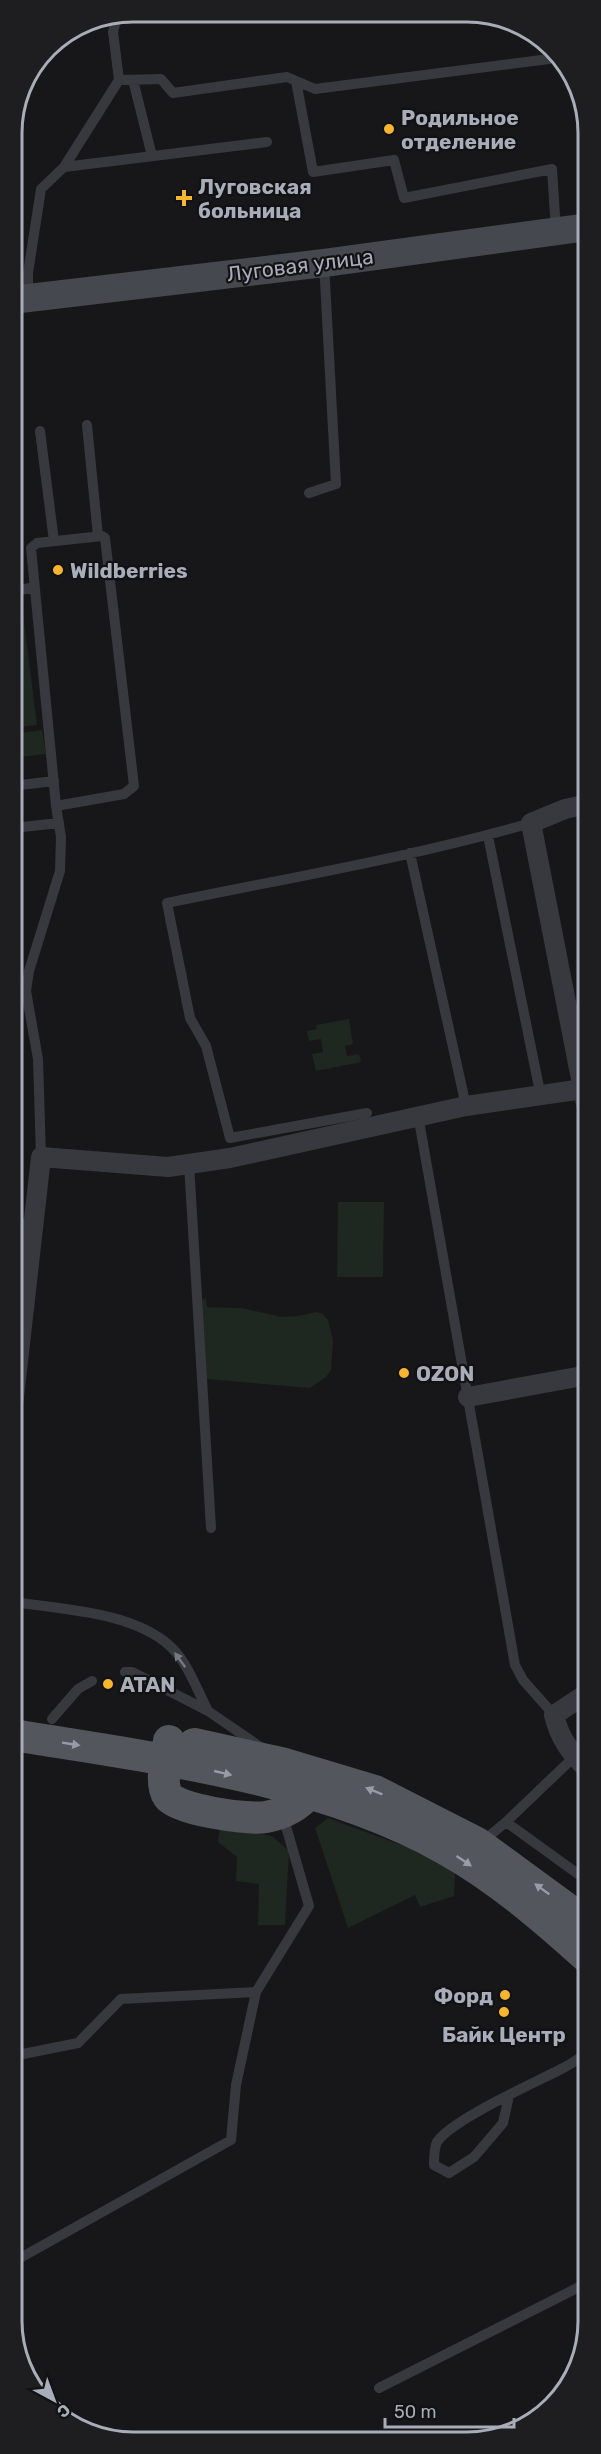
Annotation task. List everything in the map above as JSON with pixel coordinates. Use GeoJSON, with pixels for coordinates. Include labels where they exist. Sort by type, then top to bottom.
{"type":"FeatureCollection","features":[{"type":"Feature","properties":{"kind":"main road","name":"Луговая улица"},"geometry":{"type":"LineString","coordinates":[[23,299],[324,263],[578,228]]}},
{"type":"Feature","properties":{"kind":"main road"},"geometry":{"type":"LineString","coordinates":[[22,1715],[52,1719],[168,1750],[373,1815],[446,1849],[552,1926],[578,1949]]}},
{"type":"Feature","properties":{"kind":"main road"},"geometry":{"type":"LineString","coordinates":[[22,1736],[285,1764],[375,1791],[479,1844],[578,1917]]}},
{"type":"Feature","properties":{"kind":"main road"},"geometry":{"type":"LineString","coordinates":[[168,1750],[164,1786],[167,1795],[180,1805],[248,1818],[266,1817],[300,1804],[309,1793]]}},
{"type":"Feature","properties":{"kind":"street"},"geometry":{"type":"LineString","coordinates":[[578,806],[531,823],[578,1063]]}},
{"type":"Feature","properties":{"kind":"street"},"geometry":{"type":"LineString","coordinates":[[22,1320],[40,1157],[168,1167],[230,1158],[418,1115],[578,1090]]}},
{"type":"Feature","properties":{"kind":"street"},"geometry":{"type":"LineString","coordinates":[[468,1397],[578,1378]]}},
{"type":"Feature","properties":{"kind":"street"},"geometry":{"type":"LineString","coordinates":[[578,1699],[554,1715],[558,1734],[578,1761]]}},
{"type":"Feature","properties":{"kind":"lane"},"geometry":{"type":"LineString","coordinates":[[23,289],[28,273],[41,189],[64,167],[119,80],[113,32],[115,24]]}},
{"type":"Feature","properties":{"kind":"lane"},"geometry":{"type":"LineString","coordinates":[[119,80],[161,79],[173,93],[287,77],[315,89],[549,58]]}},
{"type":"Feature","properties":{"kind":"lane"},"geometry":{"type":"LineString","coordinates":[[133,80],[152,156]]}},
{"type":"Feature","properties":{"kind":"lane"},"geometry":{"type":"LineString","coordinates":[[296,81],[313,172],[394,160],[404,198],[552,169],[556,231]]}},
{"type":"Feature","properties":{"kind":"lane"},"geometry":{"type":"LineString","coordinates":[[64,167],[267,142]]}},
{"type":"Feature","properties":{"kind":"lane"},"geometry":{"type":"LineString","coordinates":[[309,492],[336,484],[324,263]]}},
{"type":"Feature","properties":{"kind":"lane"},"geometry":{"type":"LineString","coordinates":[[87,425],[98,536]]}},
{"type":"Feature","properties":{"kind":"lane"},"geometry":{"type":"LineString","coordinates":[[40,431],[54,541]]}},
{"type":"Feature","properties":{"kind":"lane"},"geometry":{"type":"LineString","coordinates":[[40,1157],[38,1059],[26,991],[29,971],[60,871],[61,837],[56,806],[31,548],[37,543],[98,536],[105,538],[134,786],[124,794],[56,806]]}},
{"type":"Feature","properties":{"kind":"lane"},"geometry":{"type":"LineString","coordinates":[[23,590],[34,587]]}},
{"type":"Feature","properties":{"kind":"lane"},"geometry":{"type":"LineString","coordinates":[[23,785],[54,782]]}},
{"type":"Feature","properties":{"kind":"lane"},"geometry":{"type":"LineString","coordinates":[[23,827],[59,823]]}},
{"type":"Feature","properties":{"kind":"lane"},"geometry":{"type":"LineString","coordinates":[[367,1113],[230,1138],[206,1046],[190,1018],[167,903],[488,836],[531,823]]}},
{"type":"Feature","properties":{"kind":"lane"},"geometry":{"type":"LineString","coordinates":[[488,836],[541,1096]]}},
{"type":"Feature","properties":{"kind":"lane"},"geometry":{"type":"LineString","coordinates":[[410,853],[466,1106]]}},
{"type":"Feature","properties":{"kind":"lane"},"geometry":{"type":"LineString","coordinates":[[418,1115],[515,1665],[524,1680],[554,1715]]}},
{"type":"Feature","properties":{"kind":"lane"},"geometry":{"type":"LineString","coordinates":[[189,1164],[211,1528]]}},
{"type":"Feature","properties":{"kind":"lane"},"geometry":{"type":"LineString","coordinates":[[22,1223],[33,1225]]}},
{"type":"Feature","properties":{"kind":"lane"},"geometry":{"type":"LineString","coordinates":[[22,1603],[108,1617],[143,1629],[171,1647],[186,1668],[207,1711]]}},
{"type":"Feature","properties":{"kind":"lane"},"geometry":{"type":"LineString","coordinates":[[124,1672],[132,1672],[207,1711],[285,1764]]}},
{"type":"Feature","properties":{"kind":"lane"},"geometry":{"type":"LineString","coordinates":[[52,1719],[78,1689],[92,1681]]}},
{"type":"Feature","properties":{"kind":"lane"},"geometry":{"type":"LineString","coordinates":[[479,1844],[506,1822],[574,1757]]}},
{"type":"Feature","properties":{"kind":"lane"},"geometry":{"type":"LineString","coordinates":[[22,2257],[231,2140],[236,2085],[256,1992],[309,1906],[282,1812]]}},
{"type":"Feature","properties":{"kind":"lane"},"geometry":{"type":"LineString","coordinates":[[506,1822],[578,1874]]}},
{"type":"Feature","properties":{"kind":"lane"},"geometry":{"type":"LineString","coordinates":[[22,2054],[78,2043],[121,1999],[256,1992]]}},
{"type":"Feature","properties":{"kind":"lane"},"geometry":{"type":"LineString","coordinates":[[509,2096],[503,2123],[474,2157],[449,2173],[434,2165],[436,2145],[445,2133],[462,2121],[509,2096],[570,2065],[578,2059]]}},
{"type":"Feature","properties":{"kind":"lane"},"geometry":{"type":"LineString","coordinates":[[379,2388],[578,2288]]}},
{"type":"Feature","properties":{"kind":"shaded area"},"geometry":{"type":"Polygon","coordinates":[[[23,614],[37,725],[23,727],[23,614]]]}},
{"type":"Feature","properties":{"kind":"shaded area"},"geometry":{"type":"Polygon","coordinates":[[[42,730],[46,754],[23,757],[23,733],[42,730]]]}},
{"type":"Feature","properties":{"kind":"shaded area"},"geometry":{"type":"Polygon","coordinates":[[[349,1019],[353,1044],[345,1046],[347,1056],[359,1054],[361,1062],[316,1071],[312,1054],[323,1052],[321,1039],[309,1041],[307,1031],[317,1029],[316,1025],[349,1019]]]}},
{"type":"Feature","properties":{"kind":"shaded area"},"geometry":{"type":"Polygon","coordinates":[[[338,1202],[384,1202],[383,1277],[337,1277],[338,1202]]]}},
{"type":"Feature","properties":{"kind":"shaded area"},"geometry":{"type":"Polygon","coordinates":[[[206,1298],[207,1307],[242,1308],[282,1317],[322,1313],[328,1320],[333,1340],[331,1370],[326,1377],[310,1388],[205,1379],[202,1300],[206,1298]]]}},
{"type":"Feature","properties":{"kind":"shaded area"},"geometry":{"type":"Polygon","coordinates":[[[328,1818],[409,1848],[455,1872],[454,1896],[420,1907],[415,1895],[348,1928],[315,1828],[328,1818]]]}},
{"type":"Feature","properties":{"kind":"shaded area"},"geometry":{"type":"Polygon","coordinates":[[[220,1825],[272,1836],[289,1851],[285,1925],[258,1925],[259,1884],[236,1881],[237,1857],[218,1842],[220,1825]]]}},
{"type":"Feature","properties":{"kind":"place","name":"Родильное отделение"},"geometry":{"type":"Point","coordinates":[389,129]}},
{"type":"Feature","properties":{"kind":"place","name":"Луговская больница"},"geometry":{"type":"Point","coordinates":[184,198]}},
{"type":"Feature","properties":{"kind":"place","name":"Wildberries"},"geometry":{"type":"Point","coordinates":[58,570]}},
{"type":"Feature","properties":{"kind":"place","name":"OZON"},"geometry":{"type":"Point","coordinates":[404,1373]}},
{"type":"Feature","properties":{"kind":"place","name":"ATAN"},"geometry":{"type":"Point","coordinates":[108,1684]}},
{"type":"Feature","properties":{"kind":"place","name":"Форд"},"geometry":{"type":"Point","coordinates":[505,1995]}},
{"type":"Feature","properties":{"kind":"place","name":"Байк Центр"},"geometry":{"type":"Point","coordinates":[504,2012]}}]}
